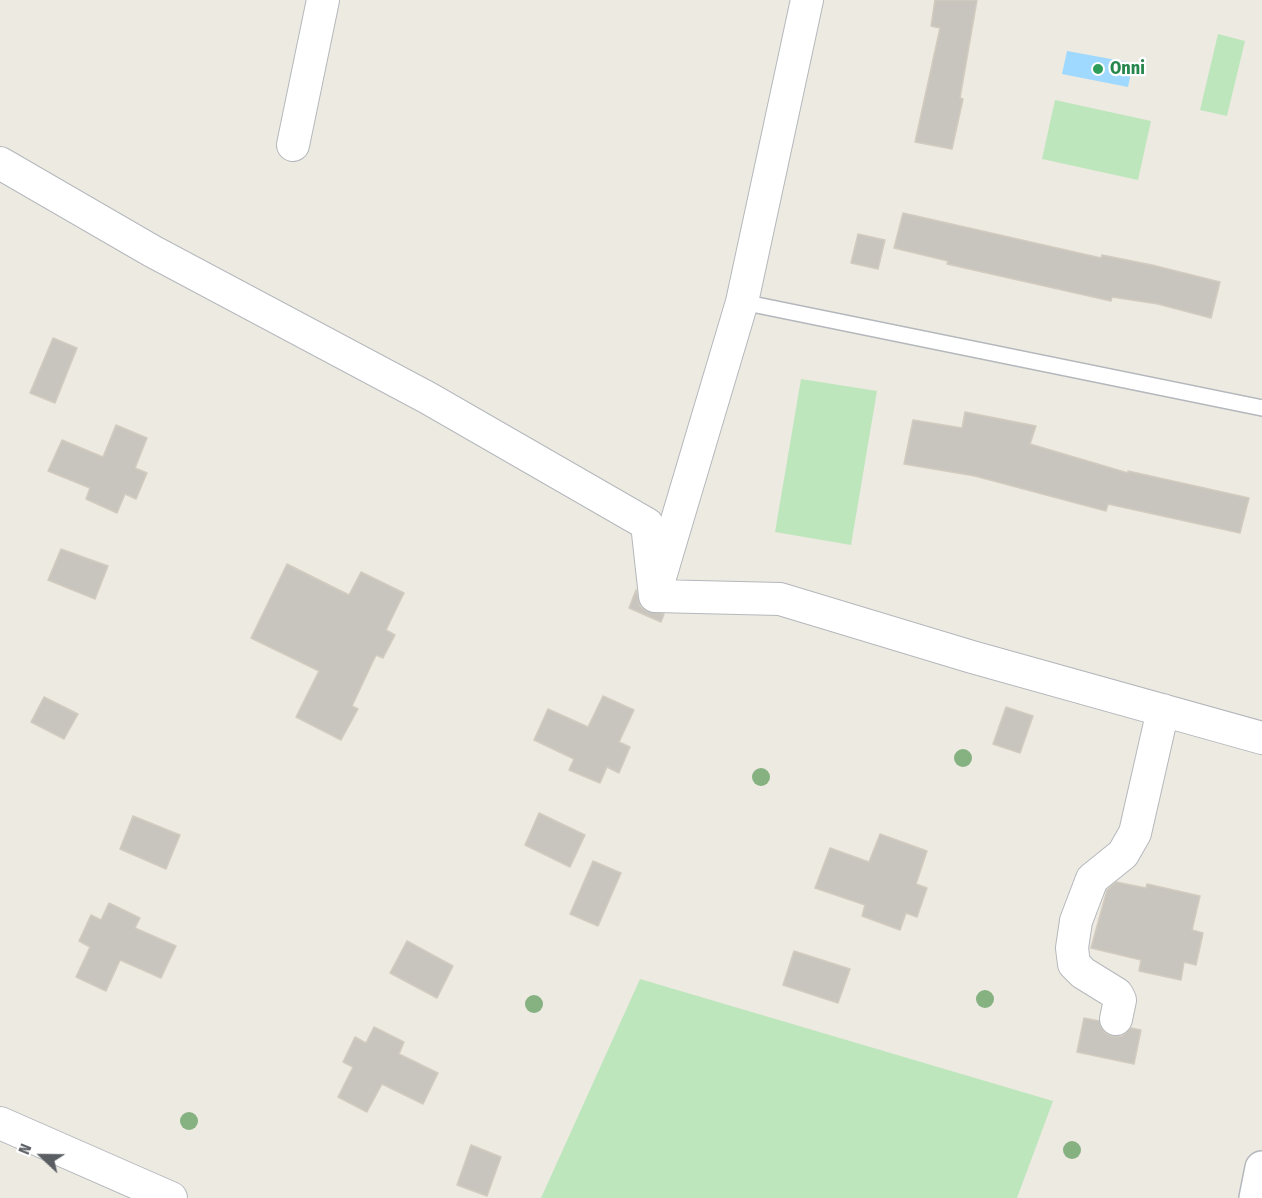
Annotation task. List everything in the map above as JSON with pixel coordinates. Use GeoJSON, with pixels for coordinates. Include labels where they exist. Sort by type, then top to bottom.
{"type":"FeatureCollection","features":[{"type":"Feature","properties":{"kind":"street"},"geometry":{"type":"LineString","coordinates":[[293,145],[323,0]]}},
{"type":"Feature","properties":{"kind":"street"},"geometry":{"type":"LineString","coordinates":[[655,596],[742,302],[807,0]]}},
{"type":"Feature","properties":{"kind":"street"},"geometry":{"type":"LineString","coordinates":[[0,164],[152,251],[428,398],[647,524],[655,596]]}},
{"type":"Feature","properties":{"kind":"street"},"geometry":{"type":"LineString","coordinates":[[655,596],[780,599],[972,657],[1262,738]]}},
{"type":"Feature","properties":{"kind":"street"},"geometry":{"type":"LineString","coordinates":[[1116,1020],[1120,1000],[1117,994],[1083,973],[1074,964],[1072,948],[1075,930],[1092,879],[1123,854],[1134,833],[1163,710]]}},
{"type":"Feature","properties":{"kind":"street"},"geometry":{"type":"LineString","coordinates":[[0,1123],[171,1198]]}},
{"type":"Feature","properties":{"kind":"street"},"geometry":{"type":"LineString","coordinates":[[1256,1198],[1262,1168]]}},
{"type":"Feature","properties":{"kind":"lane"},"geometry":{"type":"LineString","coordinates":[[742,302],[1262,408]]}},
{"type":"Feature","properties":{"kind":"green space"},"geometry":{"type":"Polygon","coordinates":[[[1218,34],[1245,41],[1227,116],[1200,110],[1218,34]]]}},
{"type":"Feature","properties":{"kind":"green space"},"geometry":{"type":"Polygon","coordinates":[[[1055,100],[1151,121],[1138,180],[1042,159],[1055,100]]]}},
{"type":"Feature","properties":{"kind":"green space"},"geometry":{"type":"Polygon","coordinates":[[[801,379],[877,391],[851,545],[775,532],[801,379]]]}},
{"type":"Feature","properties":{"kind":"green space"},"geometry":{"type":"Polygon","coordinates":[[[640,979],[1053,1101],[1017,1198],[541,1198],[640,979]]]}},
{"type":"Feature","properties":{"kind":"water","name":"Onni"},"geometry":{"type":"Polygon","coordinates":[[[1067,51],[1133,63],[1128,87],[1062,74],[1067,51]]]}},
{"type":"Feature","properties":{"kind":"building"},"geometry":{"type":"Polygon","coordinates":[[[935,0],[977,0],[960,98],[963,99],[952,149],[915,142],[940,28],[931,26],[935,0]]]}},
{"type":"Feature","properties":{"kind":"building"},"geometry":{"type":"Polygon","coordinates":[[[903,213],[1101,258],[1102,255],[1152,265],[1220,282],[1211,318],[1158,304],[1112,297],[1111,301],[947,264],[948,261],[894,248],[903,213]]]}},
{"type":"Feature","properties":{"kind":"building"},"geometry":{"type":"Polygon","coordinates":[[[858,234],[885,240],[878,269],[851,263],[858,234]]]}},
{"type":"Feature","properties":{"kind":"building"},"geometry":{"type":"Polygon","coordinates":[[[53,338],[77,348],[55,403],[30,393],[53,338]]]}},
{"type":"Feature","properties":{"kind":"building"},"geometry":{"type":"Polygon","coordinates":[[[965,412],[1036,426],[1030,444],[1128,473],[1128,471],[1249,498],[1240,533],[1108,504],[1106,511],[975,476],[904,464],[913,420],[962,428],[965,412]]]}},
{"type":"Feature","properties":{"kind":"building"},"geometry":{"type":"Polygon","coordinates":[[[116,425],[147,438],[135,468],[147,473],[136,499],[125,494],[117,513],[86,499],[90,488],[48,471],[62,440],[103,457],[116,425]]]}},
{"type":"Feature","properties":{"kind":"building"},"geometry":{"type":"Polygon","coordinates":[[[61,549],[108,566],[95,599],[48,580],[61,549]]]}},
{"type":"Feature","properties":{"kind":"building"},"geometry":{"type":"Polygon","coordinates":[[[287,564],[349,595],[361,572],[404,593],[386,630],[395,635],[383,658],[376,655],[352,706],[358,709],[341,740],[296,717],[319,671],[251,638],[287,564]]]}},
{"type":"Feature","properties":{"kind":"building"},"geometry":{"type":"Polygon","coordinates":[[[636,590],[640,606],[646,611],[664,614],[661,622],[629,608],[636,590]]]}},
{"type":"Feature","properties":{"kind":"building"},"geometry":{"type":"Polygon","coordinates":[[[603,696],[634,710],[619,742],[630,747],[619,773],[607,767],[600,783],[569,770],[574,759],[534,740],[548,709],[588,727],[603,696]]]}},
{"type":"Feature","properties":{"kind":"building"},"geometry":{"type":"Polygon","coordinates":[[[44,697],[78,714],[64,739],[31,722],[44,697]]]}},
{"type":"Feature","properties":{"kind":"building"},"geometry":{"type":"Polygon","coordinates":[[[1006,707],[1033,716],[1020,753],[993,744],[1006,707]]]}},
{"type":"Feature","properties":{"kind":"building"},"geometry":{"type":"Polygon","coordinates":[[[539,813],[585,835],[570,867],[525,845],[539,813]]]}},
{"type":"Feature","properties":{"kind":"building"},"geometry":{"type":"Polygon","coordinates":[[[133,816],[180,835],[166,869],[120,849],[133,816]]]}},
{"type":"Feature","properties":{"kind":"building"},"geometry":{"type":"Polygon","coordinates":[[[880,834],[927,851],[916,884],[927,888],[917,917],[906,913],[900,930],[862,916],[865,905],[815,888],[830,848],[869,862],[880,834]]]}},
{"type":"Feature","properties":{"kind":"building"},"geometry":{"type":"Polygon","coordinates":[[[593,861],[621,873],[598,926],[570,914],[593,861]]]}},
{"type":"Feature","properties":{"kind":"building"},"geometry":{"type":"Polygon","coordinates":[[[1116,882],[1146,888],[1147,884],[1200,896],[1192,930],[1203,933],[1196,965],[1184,962],[1181,980],[1139,971],[1141,960],[1091,948],[1107,890],[1116,882]]]}},
{"type":"Feature","properties":{"kind":"building"},"geometry":{"type":"Polygon","coordinates":[[[109,903],[140,918],[135,928],[176,946],[161,978],[120,960],[106,991],[76,977],[90,947],[79,941],[91,915],[101,920],[109,903]]]}},
{"type":"Feature","properties":{"kind":"building"},"geometry":{"type":"Polygon","coordinates":[[[407,941],[453,966],[437,998],[390,973],[407,941]]]}},
{"type":"Feature","properties":{"kind":"building"},"geometry":{"type":"Polygon","coordinates":[[[794,951],[850,969],[838,1003],[783,985],[794,951]]]}},
{"type":"Feature","properties":{"kind":"building"},"geometry":{"type":"Polygon","coordinates":[[[1084,1018],[1099,1021],[1104,1032],[1112,1036],[1122,1036],[1131,1028],[1141,1030],[1134,1064],[1077,1052],[1084,1018]]]}},
{"type":"Feature","properties":{"kind":"building"},"geometry":{"type":"Polygon","coordinates":[[[374,1027],[404,1042],[399,1054],[438,1073],[423,1104],[382,1084],[367,1112],[338,1097],[353,1067],[343,1062],[355,1037],[366,1043],[374,1027]]]}},
{"type":"Feature","properties":{"kind":"building"},"geometry":{"type":"Polygon","coordinates":[[[471,1145],[501,1157],[487,1196],[457,1185],[471,1145]]]}},
{"type":"Feature","properties":{"kind":"place","name":"Onni"},"geometry":{"type":"Point","coordinates":[1098,69]}}]}
